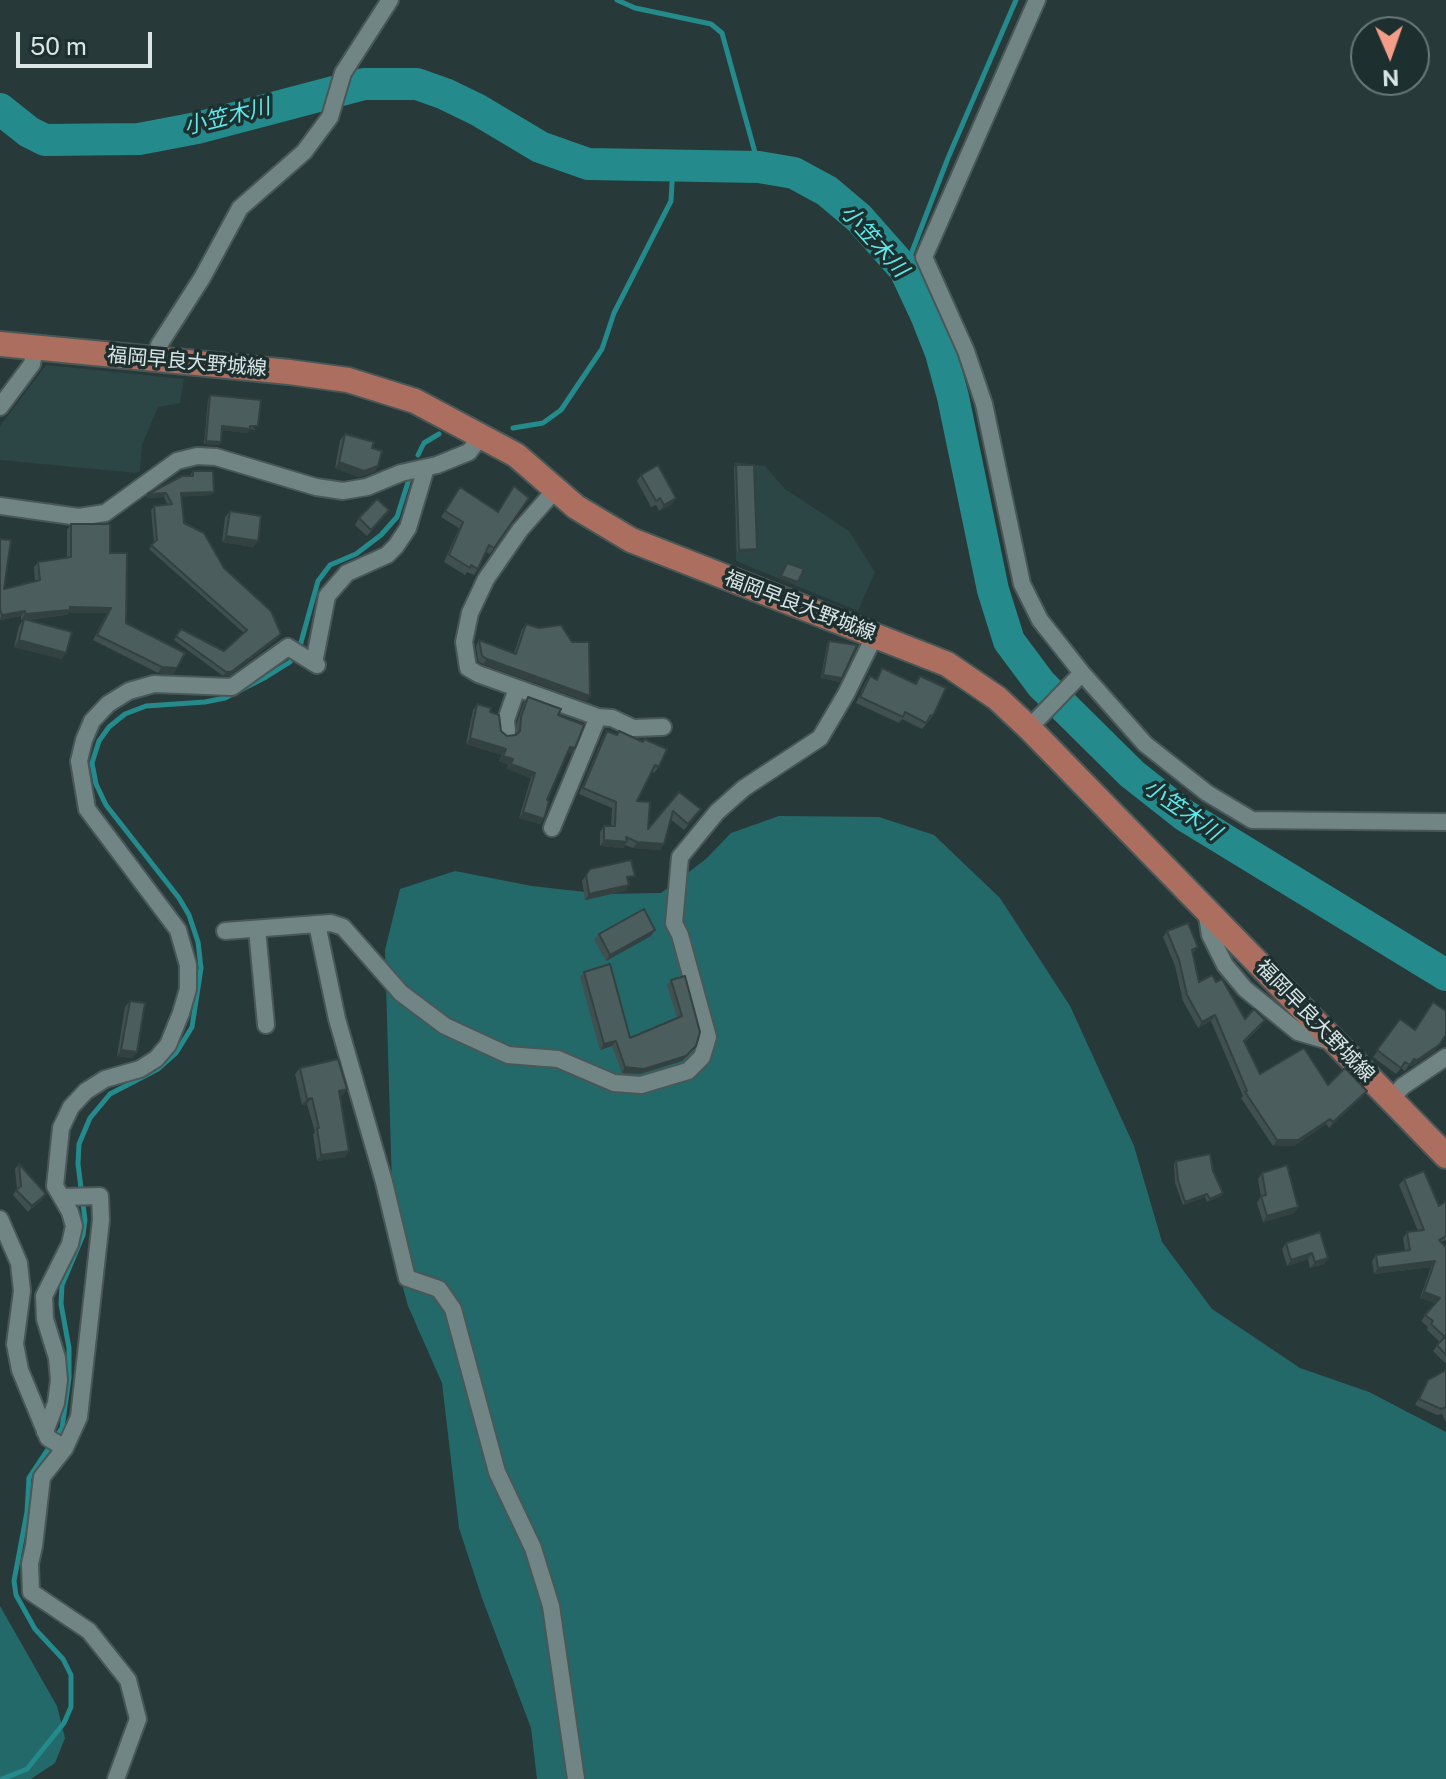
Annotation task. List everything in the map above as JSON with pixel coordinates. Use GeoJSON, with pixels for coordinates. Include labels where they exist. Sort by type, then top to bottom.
{"type":"FeatureCollection","features":[{"type":"Feature","properties":{"kind":"main road","name":"福岡早良大野城線"},"geometry":{"type":"LineString","coordinates":[[0,344],[348,380],[415,401],[516,455],[576,507],[631,540],[947,664],[997,698],[1029,728],[1446,1156]]}},
{"type":"Feature","properties":{"kind":"street"},"geometry":{"type":"LineString","coordinates":[[158,359],[159,345],[202,278],[240,208],[304,152],[330,117],[343,73],[390,0]]}},
{"type":"Feature","properties":{"kind":"street"},"geometry":{"type":"LineString","coordinates":[[1037,0],[924,257],[966,351],[984,404],[1022,584],[1040,620],[1145,744],[1207,793],[1252,820],[1446,822]]}},
{"type":"Feature","properties":{"kind":"street"},"geometry":{"type":"LineString","coordinates":[[0,407],[32,364],[35,348]]}},
{"type":"Feature","properties":{"kind":"street"},"geometry":{"type":"LineString","coordinates":[[0,506],[79,517],[105,513],[177,461],[197,456],[216,457],[316,487],[343,491],[367,487],[469,452],[482,435]]}},
{"type":"Feature","properties":{"kind":"street"},"geometry":{"type":"LineString","coordinates":[[46,1435],[59,1380],[57,1358],[45,1319],[44,1296],[70,1244],[74,1226],[66,1197],[55,1186],[61,1128],[71,1107],[86,1091],[105,1079],[140,1069],[156,1059],[168,1045],[188,989],[188,965],[178,930],[87,809],[79,761],[84,740],[92,721],[108,704],[129,691],[154,684],[232,687],[288,647],[313,662],[327,596],[347,573],[387,555],[396,546],[408,528],[426,468]]}},
{"type":"Feature","properties":{"kind":"street"},"geometry":{"type":"LineString","coordinates":[[556,489],[520,530],[486,579],[470,613],[464,642],[468,668],[633,728],[663,727]]}},
{"type":"Feature","properties":{"kind":"street"},"geometry":{"type":"LineString","coordinates":[[225,931],[331,923],[343,927],[401,993],[445,1026],[508,1055],[558,1059],[614,1083],[641,1085],[688,1071],[702,1057],[708,1037],[674,923],[680,857],[717,812],[735,796],[820,738],[875,635]]}},
{"type":"Feature","properties":{"kind":"street"},"geometry":{"type":"LineString","coordinates":[[1029,728],[1082,673]]}},
{"type":"Feature","properties":{"kind":"street"},"geometry":{"type":"LineString","coordinates":[[507,731],[506,720],[517,688]]}},
{"type":"Feature","properties":{"kind":"street"},"geometry":{"type":"LineString","coordinates":[[552,828],[598,717]]}},
{"type":"Feature","properties":{"kind":"street"},"geometry":{"type":"LineString","coordinates":[[317,924],[337,1019],[384,1182],[407,1278],[439,1289],[453,1309],[497,1472],[533,1548],[551,1606],[576,1779]]}},
{"type":"Feature","properties":{"kind":"street"},"geometry":{"type":"LineString","coordinates":[[257,929],[266,1025]]}},
{"type":"Feature","properties":{"kind":"street"},"geometry":{"type":"LineString","coordinates":[[1391,1099],[1403,1086],[1446,1057]]}},
{"type":"Feature","properties":{"kind":"street"},"geometry":{"type":"LineString","coordinates":[[66,1197],[100,1196],[101,1220],[79,1417],[65,1448],[42,1477],[30,1564],[31,1592],[89,1631],[128,1680],[138,1719],[116,1779]]}},
{"type":"Feature","properties":{"kind":"street"},"geometry":{"type":"LineString","coordinates":[[0,1219],[19,1263],[22,1291],[15,1344],[20,1370],[46,1435],[65,1448]]}},
{"type":"Feature","properties":{"kind":"shaded area"},"geometry":{"type":"Polygon","coordinates":[[[46,365],[184,379],[180,403],[158,407],[142,445],[140,471],[0,460],[0,426],[46,365]]]}},
{"type":"Feature","properties":{"kind":"shaded area"},"geometry":{"type":"Polygon","coordinates":[[[734,462],[765,466],[785,489],[849,531],[875,572],[858,611],[736,561],[734,462]]]}},
{"type":"Feature","properties":{"kind":"shaded area"},"geometry":{"type":"Polygon","coordinates":[[[779,816],[879,817],[934,835],[1000,898],[1070,1006],[1134,1146],[1162,1242],[1212,1309],[1300,1368],[1369,1392],[1446,1432],[1446,1779],[537,1779],[531,1728],[459,1528],[442,1383],[408,1306],[394,1255],[385,950],[400,889],[455,871],[532,886],[603,894],[661,893],[706,859],[731,833],[779,816]]]}},
{"type":"Feature","properties":{"kind":"shaded area"},"geometry":{"type":"Polygon","coordinates":[[[0,1606],[57,1706],[65,1738],[55,1763],[31,1779],[0,1779],[0,1606]]]}},
{"type":"Feature","properties":{"kind":"building"},"geometry":{"type":"Polygon","coordinates":[[[210,395],[261,400],[258,426],[250,426],[250,429],[222,426],[221,442],[206,441],[210,395]]]}},
{"type":"Feature","properties":{"kind":"building"},"geometry":{"type":"Polygon","coordinates":[[[345,434],[374,442],[372,448],[382,451],[378,466],[364,471],[339,462],[345,434]]]}},
{"type":"Feature","properties":{"kind":"building"},"geometry":{"type":"Polygon","coordinates":[[[658,465],[676,498],[664,505],[660,498],[656,501],[641,475],[658,465]]]}},
{"type":"Feature","properties":{"kind":"building"},"geometry":{"type":"Polygon","coordinates":[[[736,465],[754,465],[757,549],[739,550],[736,465]]]}},
{"type":"Feature","properties":{"kind":"building"},"geometry":{"type":"Polygon","coordinates":[[[193,471],[213,471],[214,492],[181,493],[184,523],[204,533],[224,568],[271,611],[281,634],[231,672],[226,672],[176,636],[181,629],[224,651],[247,630],[151,545],[157,540],[154,506],[172,504],[166,493],[148,494],[182,476],[193,476],[193,471]]]}},
{"type":"Feature","properties":{"kind":"building"},"geometry":{"type":"Polygon","coordinates":[[[514,486],[529,498],[494,548],[489,545],[478,569],[471,565],[470,568],[449,555],[463,522],[445,511],[460,487],[498,512],[514,486]]]}},
{"type":"Feature","properties":{"kind":"building"},"geometry":{"type":"Polygon","coordinates":[[[377,499],[389,510],[371,530],[359,518],[377,499]]]}},
{"type":"Feature","properties":{"kind":"building"},"geometry":{"type":"Polygon","coordinates":[[[230,511],[261,516],[258,541],[226,536],[230,511]]]}},
{"type":"Feature","properties":{"kind":"building"},"geometry":{"type":"Polygon","coordinates":[[[71,524],[110,524],[110,553],[127,553],[126,623],[185,653],[177,668],[162,667],[97,635],[111,608],[70,607],[70,610],[2,615],[0,539],[11,540],[4,589],[40,580],[38,562],[71,557],[71,524]]]}},
{"type":"Feature","properties":{"kind":"building"},"geometry":{"type":"Polygon","coordinates":[[[787,563],[804,569],[798,582],[781,576],[787,563]]]}},
{"type":"Feature","properties":{"kind":"building"},"geometry":{"type":"Polygon","coordinates":[[[24,619],[72,632],[66,653],[19,640],[24,619]]]}},
{"type":"Feature","properties":{"kind":"building"},"geometry":{"type":"Polygon","coordinates":[[[526,624],[539,628],[561,625],[572,642],[589,642],[590,696],[482,656],[479,640],[516,654],[526,624]]]}},
{"type":"Feature","properties":{"kind":"building"},"geometry":{"type":"Polygon","coordinates":[[[829,641],[857,645],[842,678],[823,675],[829,641]]]}},
{"type":"Feature","properties":{"kind":"building"},"geometry":{"type":"Polygon","coordinates":[[[882,668],[916,684],[920,676],[946,688],[933,716],[926,723],[905,712],[903,717],[860,697],[870,676],[877,680],[882,668]]]}},
{"type":"Feature","properties":{"kind":"building"},"geometry":{"type":"Polygon","coordinates":[[[528,697],[561,709],[558,715],[584,725],[575,748],[570,747],[547,800],[544,819],[523,812],[535,773],[511,764],[513,759],[503,756],[506,749],[470,738],[477,704],[491,708],[490,712],[499,715],[501,731],[507,736],[516,735],[520,731],[528,697]]]}},
{"type":"Feature","properties":{"kind":"building"},"geometry":{"type":"Polygon","coordinates":[[[607,731],[617,735],[619,731],[667,749],[637,801],[650,802],[648,829],[679,792],[701,809],[688,824],[673,811],[664,844],[637,842],[626,837],[627,842],[604,840],[604,826],[615,826],[616,802],[583,788],[607,731]]]}},
{"type":"Feature","properties":{"kind":"building"},"geometry":{"type":"Polygon","coordinates":[[[631,860],[635,876],[627,877],[629,885],[589,894],[586,875],[590,869],[631,860]]]}},
{"type":"Feature","properties":{"kind":"building"},"geometry":{"type":"Polygon","coordinates":[[[644,909],[655,930],[610,955],[599,934],[644,909]]]}},
{"type":"Feature","properties":{"kind":"building"},"geometry":{"type":"Polygon","coordinates":[[[1188,923],[1198,947],[1192,950],[1199,982],[1212,975],[1216,982],[1222,979],[1245,1019],[1254,1009],[1265,1020],[1244,1041],[1260,1074],[1304,1048],[1328,1085],[1345,1068],[1367,1091],[1333,1122],[1330,1119],[1298,1140],[1277,1140],[1245,1092],[1215,1015],[1202,1022],[1187,995],[1179,960],[1167,931],[1188,923]]]}},
{"type":"Feature","properties":{"kind":"building"},"geometry":{"type":"Polygon","coordinates":[[[610,964],[630,1038],[682,1016],[671,980],[685,976],[700,1032],[696,1046],[686,1056],[644,1069],[625,1067],[616,1041],[604,1044],[584,972],[610,964]]]}},
{"type":"Feature","properties":{"kind":"building"},"geometry":{"type":"Polygon","coordinates":[[[130,1001],[145,1003],[137,1052],[121,1050],[130,1001]]]}},
{"type":"Feature","properties":{"kind":"building"},"geometry":{"type":"Polygon","coordinates":[[[1433,1002],[1446,1011],[1446,1035],[1439,1045],[1414,1059],[1410,1065],[1405,1062],[1401,1068],[1377,1050],[1400,1019],[1415,1030],[1433,1002]]]}},
{"type":"Feature","properties":{"kind":"building"},"geometry":{"type":"Polygon","coordinates":[[[338,1059],[347,1089],[339,1091],[349,1151],[321,1155],[312,1098],[307,1099],[300,1068],[338,1059]]]}},
{"type":"Feature","properties":{"kind":"building"},"geometry":{"type":"Polygon","coordinates":[[[1210,1154],[1213,1171],[1223,1193],[1210,1199],[1207,1194],[1185,1202],[1176,1161],[1210,1154]]]}},
{"type":"Feature","properties":{"kind":"building"},"geometry":{"type":"Polygon","coordinates":[[[19,1164],[46,1194],[32,1206],[16,1190],[21,1186],[19,1164]]]}},
{"type":"Feature","properties":{"kind":"building"},"geometry":{"type":"Polygon","coordinates":[[[1287,1165],[1298,1207],[1267,1216],[1261,1196],[1266,1195],[1262,1173],[1287,1165]]]}},
{"type":"Feature","properties":{"kind":"building"},"geometry":{"type":"Polygon","coordinates":[[[1424,1171],[1439,1206],[1446,1201],[1446,1236],[1439,1240],[1446,1247],[1446,1355],[1437,1345],[1445,1337],[1425,1315],[1440,1298],[1424,1292],[1435,1261],[1378,1268],[1376,1255],[1410,1250],[1407,1232],[1424,1230],[1404,1179],[1424,1171]]]}},
{"type":"Feature","properties":{"kind":"building"},"geometry":{"type":"Polygon","coordinates":[[[1320,1232],[1328,1258],[1315,1262],[1312,1253],[1291,1260],[1286,1243],[1320,1232]]]}},
{"type":"Feature","properties":{"kind":"building"},"geometry":{"type":"Polygon","coordinates":[[[1446,1370],[1446,1407],[1441,1409],[1419,1399],[1428,1380],[1446,1370]]]}},
{"type":"Feature","properties":{"kind":"waterway"},"geometry":{"type":"LineString","coordinates":[[617,0],[635,8],[711,24],[722,33],[759,167]]}},
{"type":"Feature","properties":{"kind":"waterway"},"geometry":{"type":"LineString","coordinates":[[905,270],[948,158],[1016,0]]}},
{"type":"Feature","properties":{"kind":"waterway","name":"小笠木川"},"geometry":{"type":"LineString","coordinates":[[0,109],[29,132],[45,140],[139,139],[197,128],[364,84],[417,84],[478,110],[540,147],[588,164],[759,167],[794,173],[827,191],[859,218],[905,270],[926,315],[953,397],[993,590],[1009,641],[1041,684],[1132,774],[1184,815],[1446,975]]}},
{"type":"Feature","properties":{"kind":"waterway"},"geometry":{"type":"LineString","coordinates":[[513,428],[543,423],[561,410],[602,349],[614,313],[671,201],[673,166]]}},
{"type":"Feature","properties":{"kind":"waterway"},"geometry":{"type":"LineString","coordinates":[[418,455],[424,443],[439,434]]}},
{"type":"Feature","properties":{"kind":"waterway"},"geometry":{"type":"LineString","coordinates":[[2,1779],[27,1769],[64,1723],[71,1707],[71,1675],[63,1659],[35,1629],[16,1595],[14,1581],[27,1512],[29,1478],[62,1428],[69,1378],[69,1348],[61,1304],[62,1285],[83,1235],[85,1220],[78,1164],[79,1144],[90,1118],[110,1094],[158,1069],[176,1053],[192,1027],[201,968],[198,942],[189,915],[106,805],[96,784],[92,763],[99,741],[109,727],[125,714],[146,706],[225,698],[290,662],[300,646],[318,581],[330,565],[356,554],[381,535],[397,517],[410,476]]}}]}
